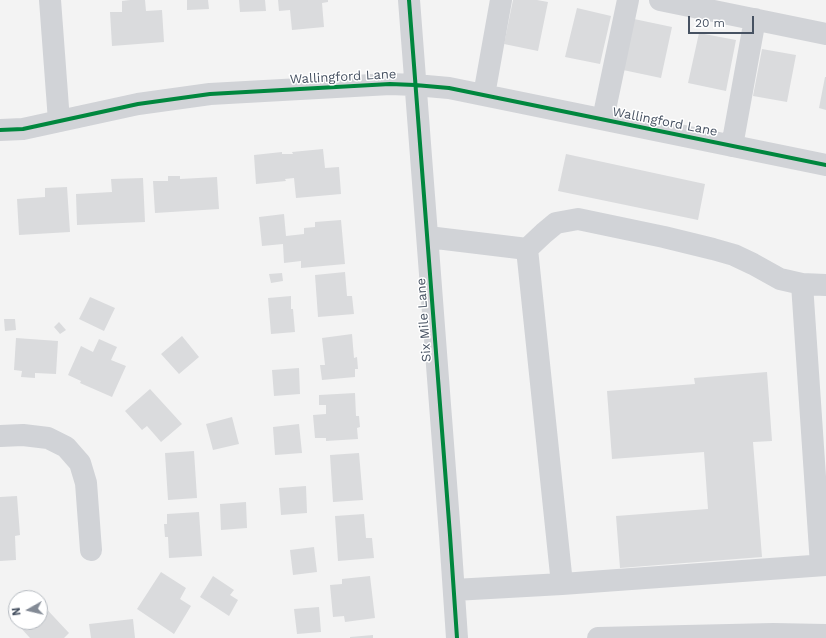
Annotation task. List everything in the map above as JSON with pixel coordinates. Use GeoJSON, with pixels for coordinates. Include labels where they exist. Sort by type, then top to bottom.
{"type":"FeatureCollection","features":[{"type":"Feature","properties":{"kind":"street"},"geometry":{"type":"LineString","coordinates":[[50,0],[59,121]]}},
{"type":"Feature","properties":{"kind":"street","name":"Six Mile Lane"},"geometry":{"type":"LineString","coordinates":[[409,0],[457,638]]}},
{"type":"Feature","properties":{"kind":"street"},"geometry":{"type":"LineString","coordinates":[[484,95],[501,0]]}},
{"type":"Feature","properties":{"kind":"street"},"geometry":{"type":"LineString","coordinates":[[603,119],[628,0]]}},
{"type":"Feature","properties":{"kind":"street"},"geometry":{"type":"LineString","coordinates":[[660,0],[826,34]]}},
{"type":"Feature","properties":{"kind":"street"},"geometry":{"type":"LineString","coordinates":[[732,146],[755,19]]}},
{"type":"Feature","properties":{"kind":"street","name":"Wallingford Lane"},"geometry":{"type":"LineString","coordinates":[[0,130],[23,129],[138,104],[210,94],[390,84],[415,85],[449,88],[826,165]]}},
{"type":"Feature","properties":{"kind":"street"},"geometry":{"type":"LineString","coordinates":[[528,249],[556,223],[578,220],[664,237],[734,255],[780,278],[802,284],[826,285]]}},
{"type":"Feature","properties":{"kind":"street"},"geometry":{"type":"LineString","coordinates":[[428,237],[528,249]]}},
{"type":"Feature","properties":{"kind":"street"},"geometry":{"type":"LineString","coordinates":[[528,249],[562,584]]}},
{"type":"Feature","properties":{"kind":"street"},"geometry":{"type":"LineString","coordinates":[[454,590],[562,584],[823,565],[802,284]]}},
{"type":"Feature","properties":{"kind":"street"},"geometry":{"type":"LineString","coordinates":[[0,436],[23,435],[48,438],[66,447],[80,463],[86,483],[91,550]]}},
{"type":"Feature","properties":{"kind":"street"},"geometry":{"type":"LineString","coordinates":[[598,638],[773,634],[814,636]]}},
{"type":"Feature","properties":{"kind":"building"},"geometry":{"type":"Polygon","coordinates":[[[145,0],[146,11],[162,10],[164,42],[112,46],[110,12],[122,12],[122,1],[145,0]]]}},
{"type":"Feature","properties":{"kind":"building"},"geometry":{"type":"Polygon","coordinates":[[[187,0],[208,0],[209,9],[187,10],[187,0]]]}},
{"type":"Feature","properties":{"kind":"building"},"geometry":{"type":"Polygon","coordinates":[[[239,0],[265,0],[266,11],[240,12],[239,0]]]}},
{"type":"Feature","properties":{"kind":"building"},"geometry":{"type":"Polygon","coordinates":[[[278,0],[328,0],[328,2],[322,3],[324,27],[292,30],[290,10],[279,11],[278,0]]]}},
{"type":"Feature","properties":{"kind":"building"},"geometry":{"type":"Polygon","coordinates":[[[513,0],[537,0],[548,2],[538,51],[504,44],[513,0]]]}},
{"type":"Feature","properties":{"kind":"building"},"geometry":{"type":"Polygon","coordinates":[[[577,8],[611,16],[600,64],[565,57],[577,8]]]}},
{"type":"Feature","properties":{"kind":"building"},"geometry":{"type":"Polygon","coordinates":[[[634,19],[672,27],[661,78],[623,70],[634,19]]]}},
{"type":"Feature","properties":{"kind":"building"},"geometry":{"type":"Polygon","coordinates":[[[699,33],[736,40],[726,91],[688,83],[699,33]]]}},
{"type":"Feature","properties":{"kind":"building"},"geometry":{"type":"Polygon","coordinates":[[[762,49],[796,55],[787,102],[753,96],[762,49]]]}},
{"type":"Feature","properties":{"kind":"building"},"geometry":{"type":"Polygon","coordinates":[[[826,77],[826,110],[819,108],[826,77]]]}},
{"type":"Feature","properties":{"kind":"building"},"geometry":{"type":"Polygon","coordinates":[[[323,149],[325,168],[339,167],[341,194],[296,198],[294,178],[285,179],[286,181],[256,184],[254,155],[282,152],[282,154],[293,154],[292,152],[323,149]]]}},
{"type":"Feature","properties":{"kind":"building"},"geometry":{"type":"Polygon","coordinates":[[[566,154],[705,184],[698,220],[558,191],[566,154]]]}},
{"type":"Feature","properties":{"kind":"building"},"geometry":{"type":"Polygon","coordinates":[[[168,176],[180,176],[180,179],[217,177],[219,209],[155,213],[153,181],[168,181],[168,176]]]}},
{"type":"Feature","properties":{"kind":"building"},"geometry":{"type":"Polygon","coordinates":[[[143,178],[145,222],[77,225],[76,194],[112,192],[111,179],[143,178]]]}},
{"type":"Feature","properties":{"kind":"building"},"geometry":{"type":"Polygon","coordinates":[[[67,187],[70,232],[19,235],[17,199],[45,197],[45,188],[67,187]]]}},
{"type":"Feature","properties":{"kind":"building"},"geometry":{"type":"Polygon","coordinates":[[[284,214],[286,236],[304,234],[304,228],[315,227],[315,222],[341,220],[345,264],[301,268],[301,261],[284,263],[283,244],[262,246],[259,217],[284,214]]]}},
{"type":"Feature","properties":{"kind":"building"},"geometry":{"type":"Polygon","coordinates":[[[345,272],[347,296],[352,296],[354,314],[318,317],[315,275],[345,272]]]}},
{"type":"Feature","properties":{"kind":"building"},"geometry":{"type":"Polygon","coordinates":[[[282,273],[283,281],[271,283],[269,274],[282,273]]]}},
{"type":"Feature","properties":{"kind":"building"},"geometry":{"type":"Polygon","coordinates":[[[291,296],[291,309],[293,309],[295,332],[271,334],[268,298],[291,296]]]}},
{"type":"Feature","properties":{"kind":"building"},"geometry":{"type":"Polygon","coordinates":[[[90,297],[115,308],[104,331],[79,319],[90,297]]]}},
{"type":"Feature","properties":{"kind":"building"},"geometry":{"type":"Polygon","coordinates":[[[4,319],[15,319],[16,330],[5,331],[4,319]]]}},
{"type":"Feature","properties":{"kind":"building"},"geometry":{"type":"Polygon","coordinates":[[[59,322],[66,330],[60,334],[54,327],[59,322]]]}},
{"type":"Feature","properties":{"kind":"building"},"geometry":{"type":"Polygon","coordinates":[[[352,334],[354,358],[357,357],[358,369],[355,369],[355,377],[322,380],[320,365],[325,365],[322,338],[352,334]]]}},
{"type":"Feature","properties":{"kind":"building"},"geometry":{"type":"Polygon","coordinates":[[[182,336],[199,357],[179,374],[161,354],[182,336]]]}},
{"type":"Feature","properties":{"kind":"building"},"geometry":{"type":"Polygon","coordinates":[[[16,338],[58,341],[56,374],[35,373],[35,378],[21,377],[22,371],[14,370],[16,338]]]}},
{"type":"Feature","properties":{"kind":"building"},"geometry":{"type":"Polygon","coordinates":[[[99,339],[117,347],[111,360],[126,366],[112,397],[80,383],[81,381],[68,375],[81,346],[93,352],[99,339]]]}},
{"type":"Feature","properties":{"kind":"building"},"geometry":{"type":"Polygon","coordinates":[[[299,368],[300,394],[274,396],[272,370],[299,368]]]}},
{"type":"Feature","properties":{"kind":"building"},"geometry":{"type":"Polygon","coordinates":[[[767,372],[772,441],[753,442],[762,557],[620,568],[616,516],[708,509],[704,452],[612,459],[607,391],[695,384],[694,378],[767,372]]]}},
{"type":"Feature","properties":{"kind":"building"},"geometry":{"type":"Polygon","coordinates":[[[150,389],[182,424],[161,442],[147,426],[142,430],[125,411],[150,389]]]}},
{"type":"Feature","properties":{"kind":"building"},"geometry":{"type":"Polygon","coordinates":[[[355,393],[356,416],[359,416],[360,427],[357,428],[358,439],[326,441],[326,438],[315,438],[313,415],[326,414],[326,405],[319,405],[319,395],[355,393]]]}},
{"type":"Feature","properties":{"kind":"building"},"geometry":{"type":"Polygon","coordinates":[[[232,417],[239,444],[213,450],[206,424],[232,417]]]}},
{"type":"Feature","properties":{"kind":"building"},"geometry":{"type":"Polygon","coordinates":[[[299,424],[302,453],[275,455],[273,427],[299,424]]]}},
{"type":"Feature","properties":{"kind":"building"},"geometry":{"type":"Polygon","coordinates":[[[194,451],[197,498],[168,500],[165,453],[194,451]]]}},
{"type":"Feature","properties":{"kind":"building"},"geometry":{"type":"Polygon","coordinates":[[[359,453],[363,500],[333,502],[330,455],[359,453]]]}},
{"type":"Feature","properties":{"kind":"building"},"geometry":{"type":"Polygon","coordinates":[[[306,486],[307,513],[281,515],[279,488],[306,486]]]}},
{"type":"Feature","properties":{"kind":"building"},"geometry":{"type":"Polygon","coordinates":[[[17,496],[20,535],[15,536],[16,560],[0,561],[0,497],[17,496]]]}},
{"type":"Feature","properties":{"kind":"building"},"geometry":{"type":"Polygon","coordinates":[[[246,502],[247,528],[221,530],[220,504],[246,502]]]}},
{"type":"Feature","properties":{"kind":"building"},"geometry":{"type":"Polygon","coordinates":[[[199,512],[202,556],[169,558],[168,537],[165,537],[164,524],[167,524],[167,514],[199,512]]]}},
{"type":"Feature","properties":{"kind":"building"},"geometry":{"type":"Polygon","coordinates":[[[364,514],[366,538],[372,538],[374,558],[338,561],[335,516],[364,514]]]}},
{"type":"Feature","properties":{"kind":"building"},"geometry":{"type":"Polygon","coordinates":[[[314,547],[317,572],[293,575],[290,550],[314,547]]]}},
{"type":"Feature","properties":{"kind":"building"},"geometry":{"type":"Polygon","coordinates":[[[161,572],[186,588],[180,599],[191,606],[174,634],[137,609],[161,572]]]}},
{"type":"Feature","properties":{"kind":"building"},"geometry":{"type":"Polygon","coordinates":[[[213,576],[234,590],[230,595],[238,600],[229,616],[200,597],[213,576]]]}},
{"type":"Feature","properties":{"kind":"building"},"geometry":{"type":"Polygon","coordinates":[[[370,576],[375,618],[345,622],[344,616],[333,617],[330,585],[342,584],[342,579],[370,576]]]}},
{"type":"Feature","properties":{"kind":"building"},"geometry":{"type":"Polygon","coordinates":[[[319,607],[321,632],[297,634],[294,609],[319,607]]]}},
{"type":"Feature","properties":{"kind":"building"},"geometry":{"type":"Polygon","coordinates":[[[48,611],[69,633],[64,638],[30,638],[23,630],[48,630],[48,611]]]}},
{"type":"Feature","properties":{"kind":"building"},"geometry":{"type":"Polygon","coordinates":[[[133,619],[135,638],[91,638],[89,624],[133,619]]]}},
{"type":"Feature","properties":{"kind":"building"},"geometry":{"type":"Polygon","coordinates":[[[373,635],[373,638],[350,638],[350,637],[373,635]]]}},
{"type":"Feature","properties":{"kind":"cycle path"},"geometry":{"type":"LineString","coordinates":[[409,0],[457,638]]}},
{"type":"Feature","properties":{"kind":"cycle path"},"geometry":{"type":"LineString","coordinates":[[0,130],[23,129],[138,104],[210,94],[390,84],[415,85],[449,88],[826,165]]}}]}
